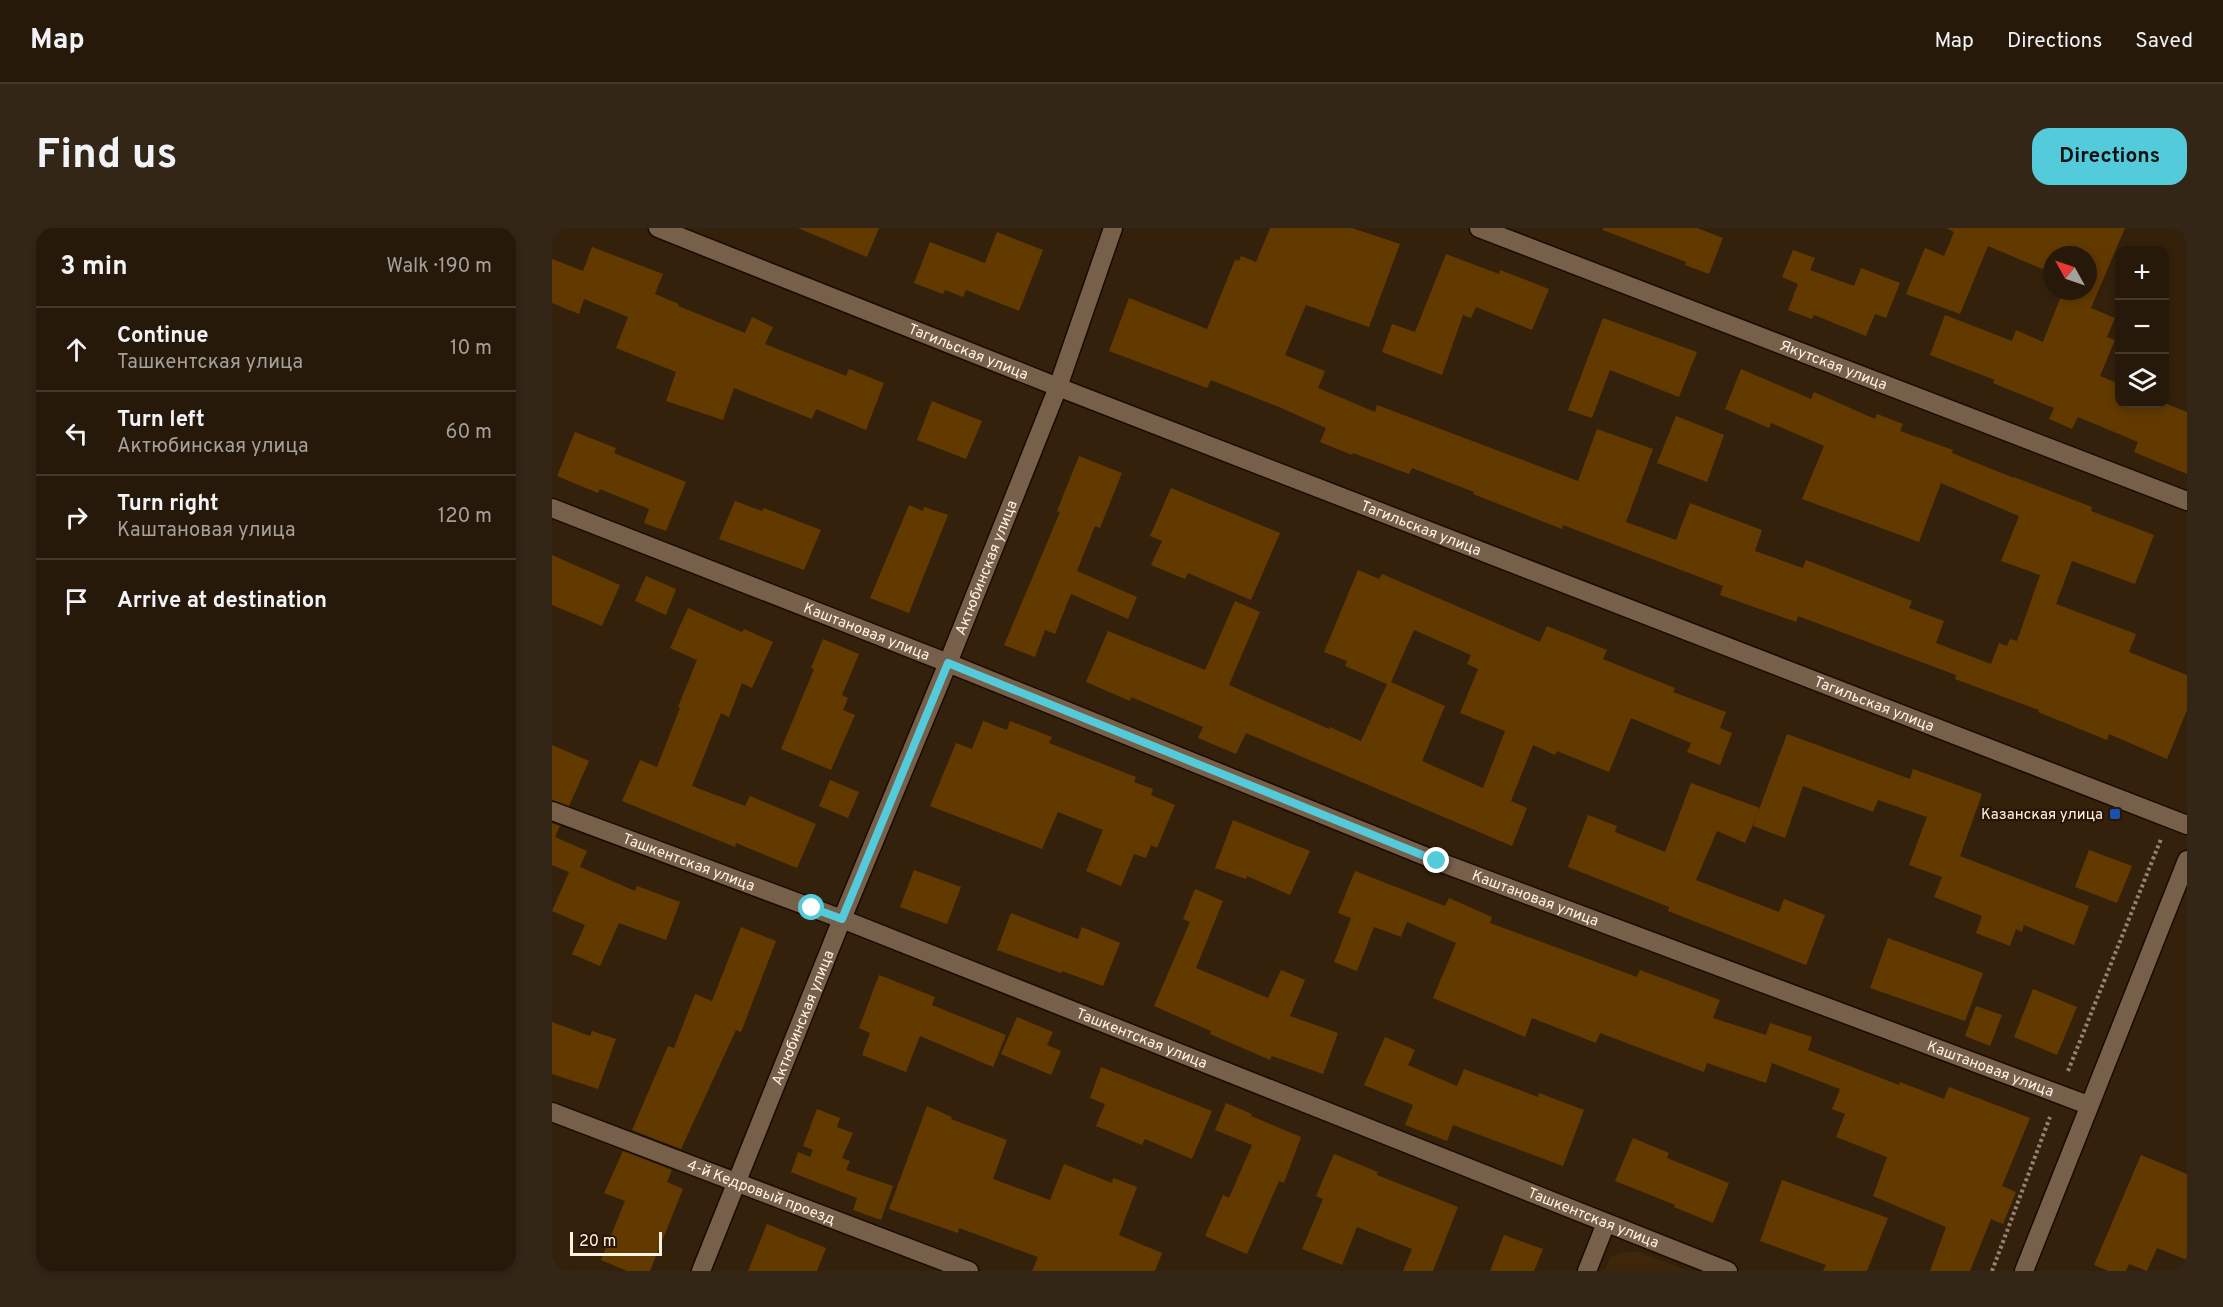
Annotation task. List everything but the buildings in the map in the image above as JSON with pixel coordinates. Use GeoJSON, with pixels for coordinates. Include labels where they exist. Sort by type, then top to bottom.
{"type":"FeatureCollection","features":[{"type":"Feature","properties":{"kind":"street","name":"Тагильская улица"},"geometry":{"type":"LineString","coordinates":[[658,228],[1058,387],[2187,825]]}},
{"type":"Feature","properties":{"kind":"street","name":"Актюбинская улица"},"geometry":{"type":"LineString","coordinates":[[701,1271],[1058,387],[1113,228]]}},
{"type":"Feature","properties":{"kind":"street","name":"Якутская улица"},"geometry":{"type":"LineString","coordinates":[[1479,228],[2187,501]]}},
{"type":"Feature","properties":{"kind":"street","name":"Каштановая улица"},"geometry":{"type":"LineString","coordinates":[[552,508],[948,663],[1437,861],[2088,1104]]}},
{"type":"Feature","properties":{"kind":"street","name":"Ташкентская улица"},"geometry":{"type":"LineString","coordinates":[[552,811],[842,919],[1728,1271]]}},
{"type":"Feature","properties":{"kind":"street"},"geometry":{"type":"LineString","coordinates":[[2024,1271],[2088,1104],[2187,860]]}},
{"type":"Feature","properties":{"kind":"street","name":"4-й Кедровый проезд"},"geometry":{"type":"LineString","coordinates":[[552,1112],[969,1271]]}},
{"type":"Feature","properties":{"kind":"street"},"geometry":{"type":"LineString","coordinates":[[1587,1271],[1606,1223]]}},
{"type":"Feature","properties":{"kind":"path"},"geometry":{"type":"LineString","coordinates":[[1992,1271],[2059,1093],[2170,818]]}},
{"type":"Feature","properties":{"kind":"shaded area"},"geometry":{"type":"Polygon","coordinates":[[[1636,1251],[1689,1271],[1604,1271],[1610,1258],[1621,1252],[1636,1251]]]}},
{"type":"Feature","properties":{"kind":"place","name":"Казанская улица"},"geometry":{"type":"Point","coordinates":[2115,814]}},
{"type":"Feature","properties":{"kind":"route"},"geometry":{"type":"LineString","coordinates":[[812,908],[842,919],[948,663],[1437,861]]}}]}
